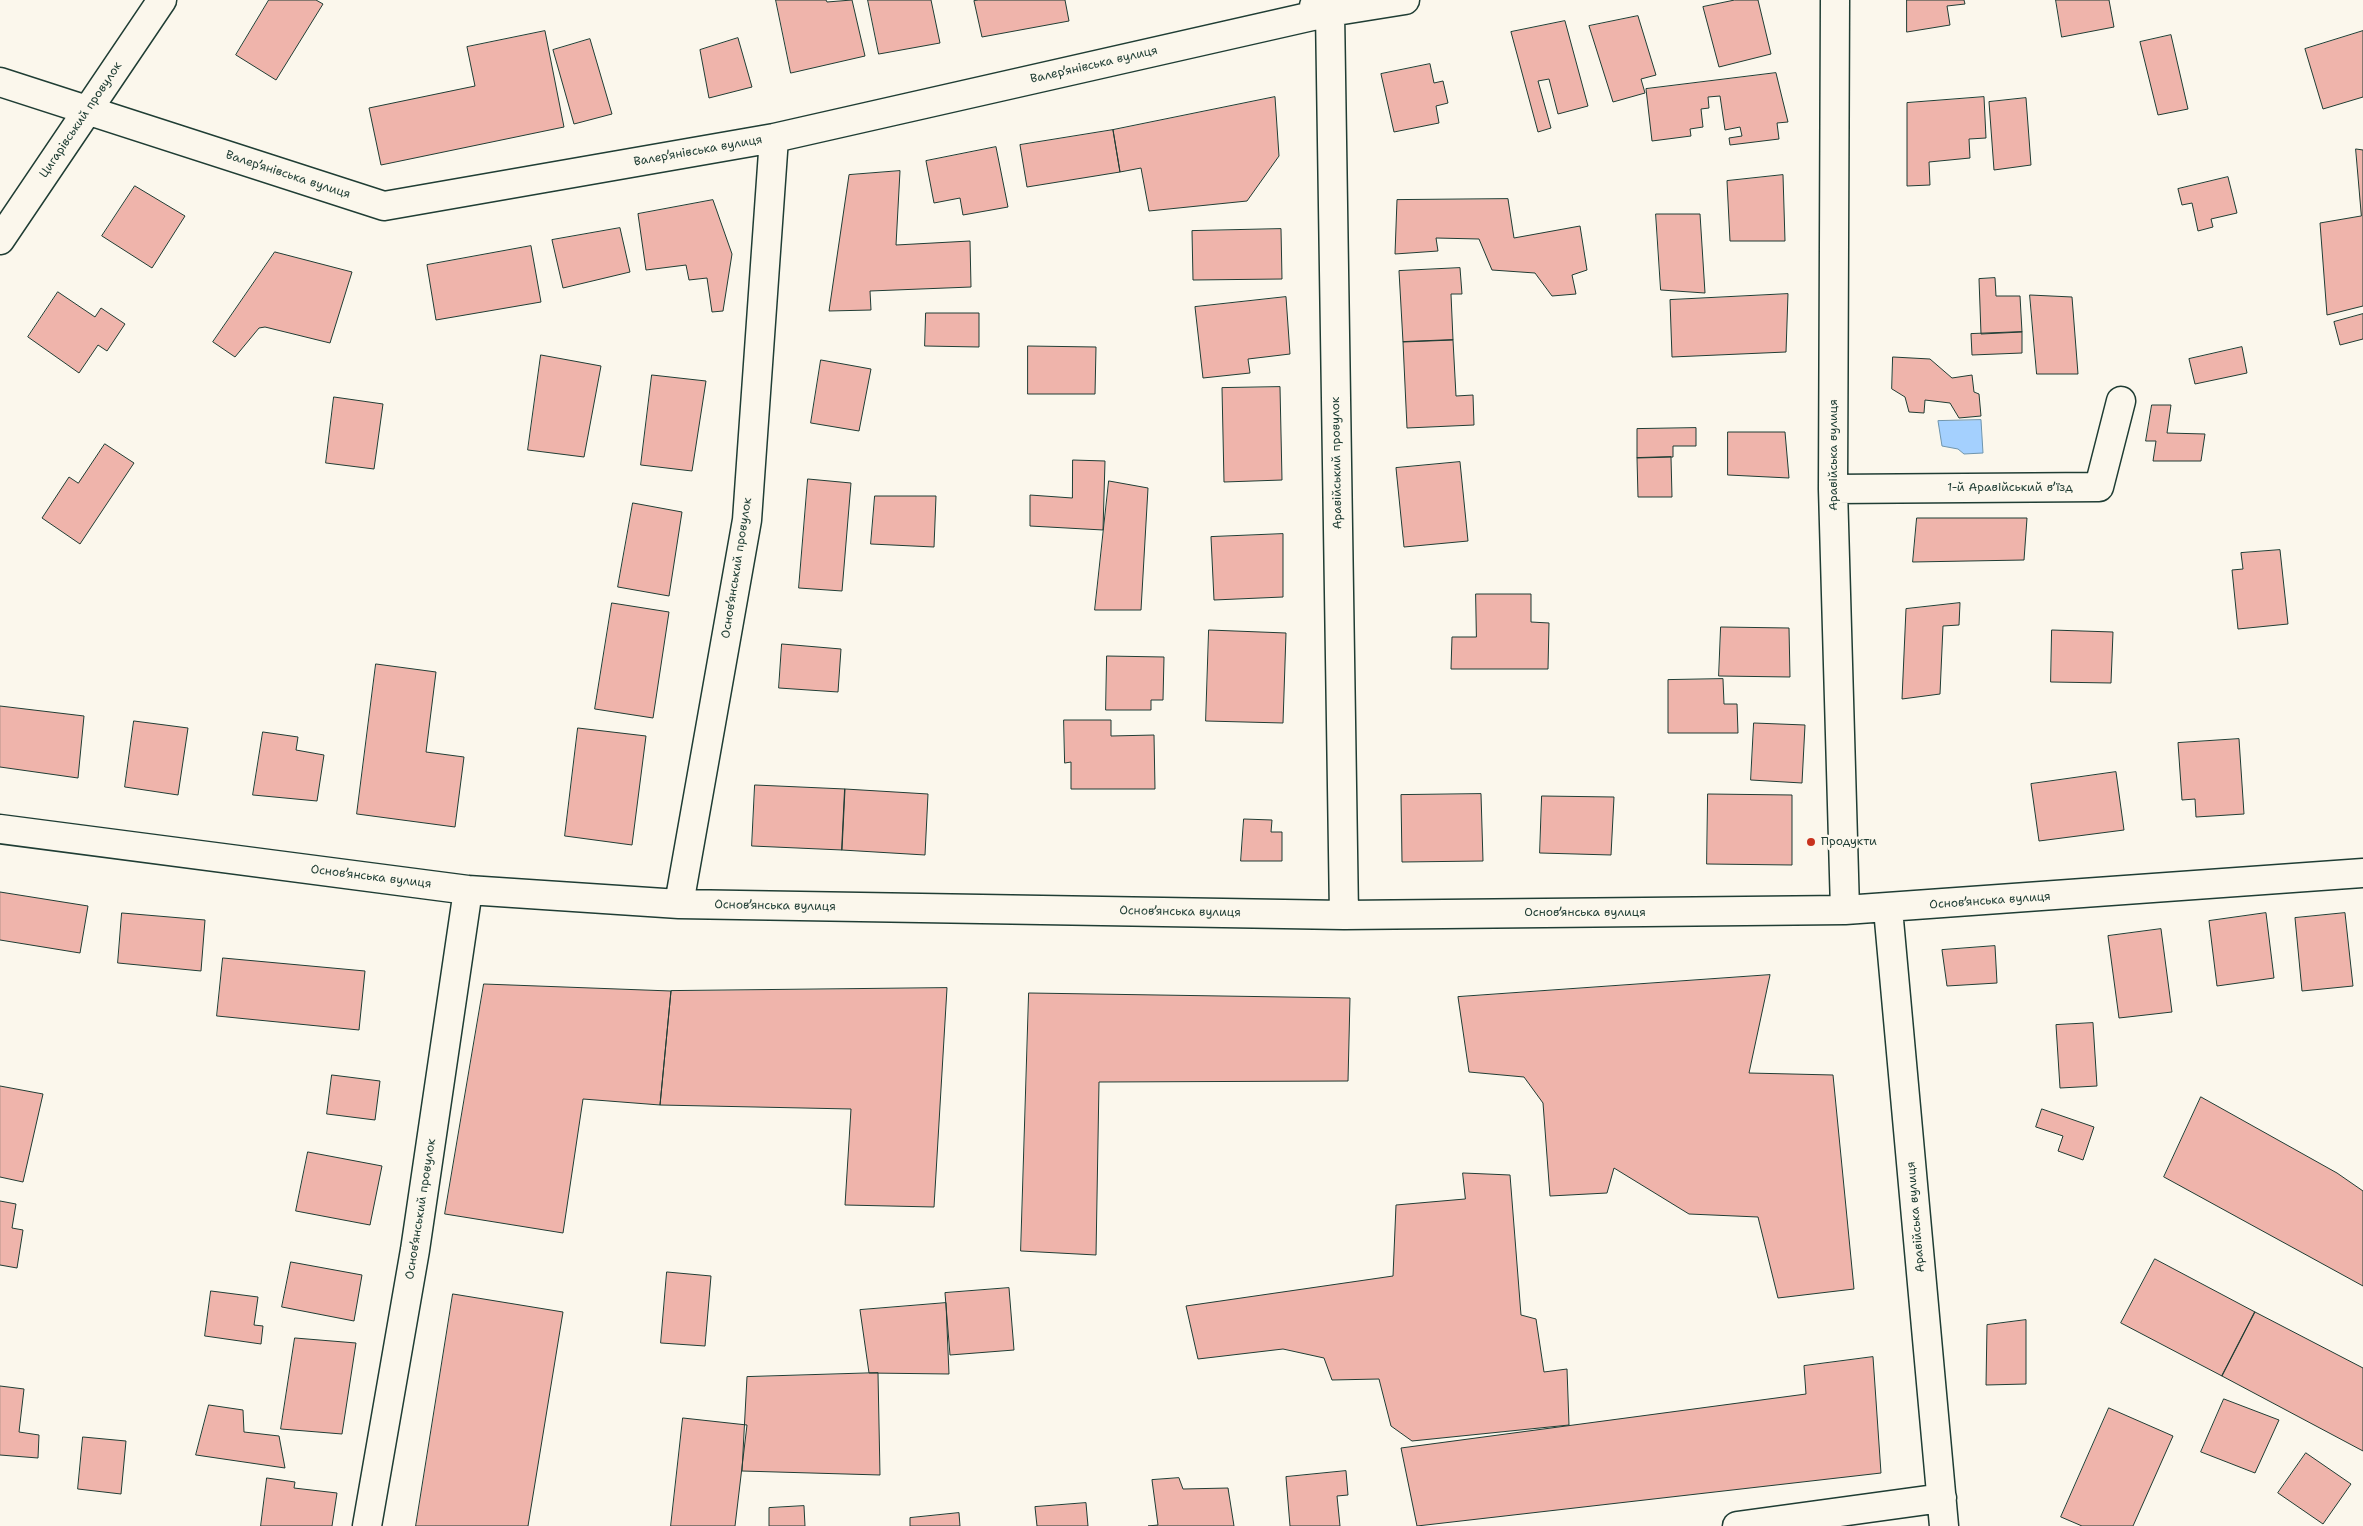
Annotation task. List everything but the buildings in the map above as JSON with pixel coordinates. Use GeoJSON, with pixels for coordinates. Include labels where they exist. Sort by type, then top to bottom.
{"type":"FeatureCollection","features":[{"type":"Feature","properties":{"kind":"street","name":"Цигарівський провулок"},"geometry":{"type":"LineString","coordinates":[[0,240],[162,0]]}},
{"type":"Feature","properties":{"kind":"street"},"geometry":{"type":"LineString","coordinates":[[1298,0],[1330,12]]}},
{"type":"Feature","properties":{"kind":"street","name":"Валер’янівська вулиця"},"geometry":{"type":"LineString","coordinates":[[0,82],[384,206],[774,138],[1330,12],[1405,0]]}},
{"type":"Feature","properties":{"kind":"street","name":"Аравійська вулиця"},"geometry":{"type":"LineString","coordinates":[[1834,0],[1833,489],[1844,910]]}},
{"type":"Feature","properties":{"kind":"street","name":"Аравійський провулок"},"geometry":{"type":"LineString","coordinates":[[1330,12],[1344,915]]}},
{"type":"Feature","properties":{"kind":"street","name":"Основ’янський провулок"},"geometry":{"type":"LineString","coordinates":[[679,904],[747,520],[774,138]]}},
{"type":"Feature","properties":{"kind":"street","name":"1-й Аравійський в’їзд"},"geometry":{"type":"LineString","coordinates":[[1833,489],[2099,487],[2121,401]]}},
{"type":"Feature","properties":{"kind":"street","name":"Основ’янська вулиця"},"geometry":{"type":"LineString","coordinates":[[0,829],[468,890],[679,904],[1344,915],[1844,910],[2363,873]]}},
{"type":"Feature","properties":{"kind":"street","name":"Основ’янський провулок"},"geometry":{"type":"LineString","coordinates":[[367,1526],[415,1250],[468,890]]}},
{"type":"Feature","properties":{"kind":"street","name":"Аравійська вулиця"},"geometry":{"type":"LineString","coordinates":[[1888,908],[1944,1526]]}},
{"type":"Feature","properties":{"kind":"street"},"geometry":{"type":"LineString","coordinates":[[1738,1526],[1942,1498]]}},
{"type":"Feature","properties":{"kind":"water"},"geometry":{"type":"Polygon","coordinates":[[[1981,420],[1983,453],[1964,454],[1958,449],[1942,446],[1938,421],[1981,420]]]}},
{"type":"Feature","properties":{"kind":"place","name":"Продукти"},"geometry":{"type":"Point","coordinates":[1811,842]}}]}
